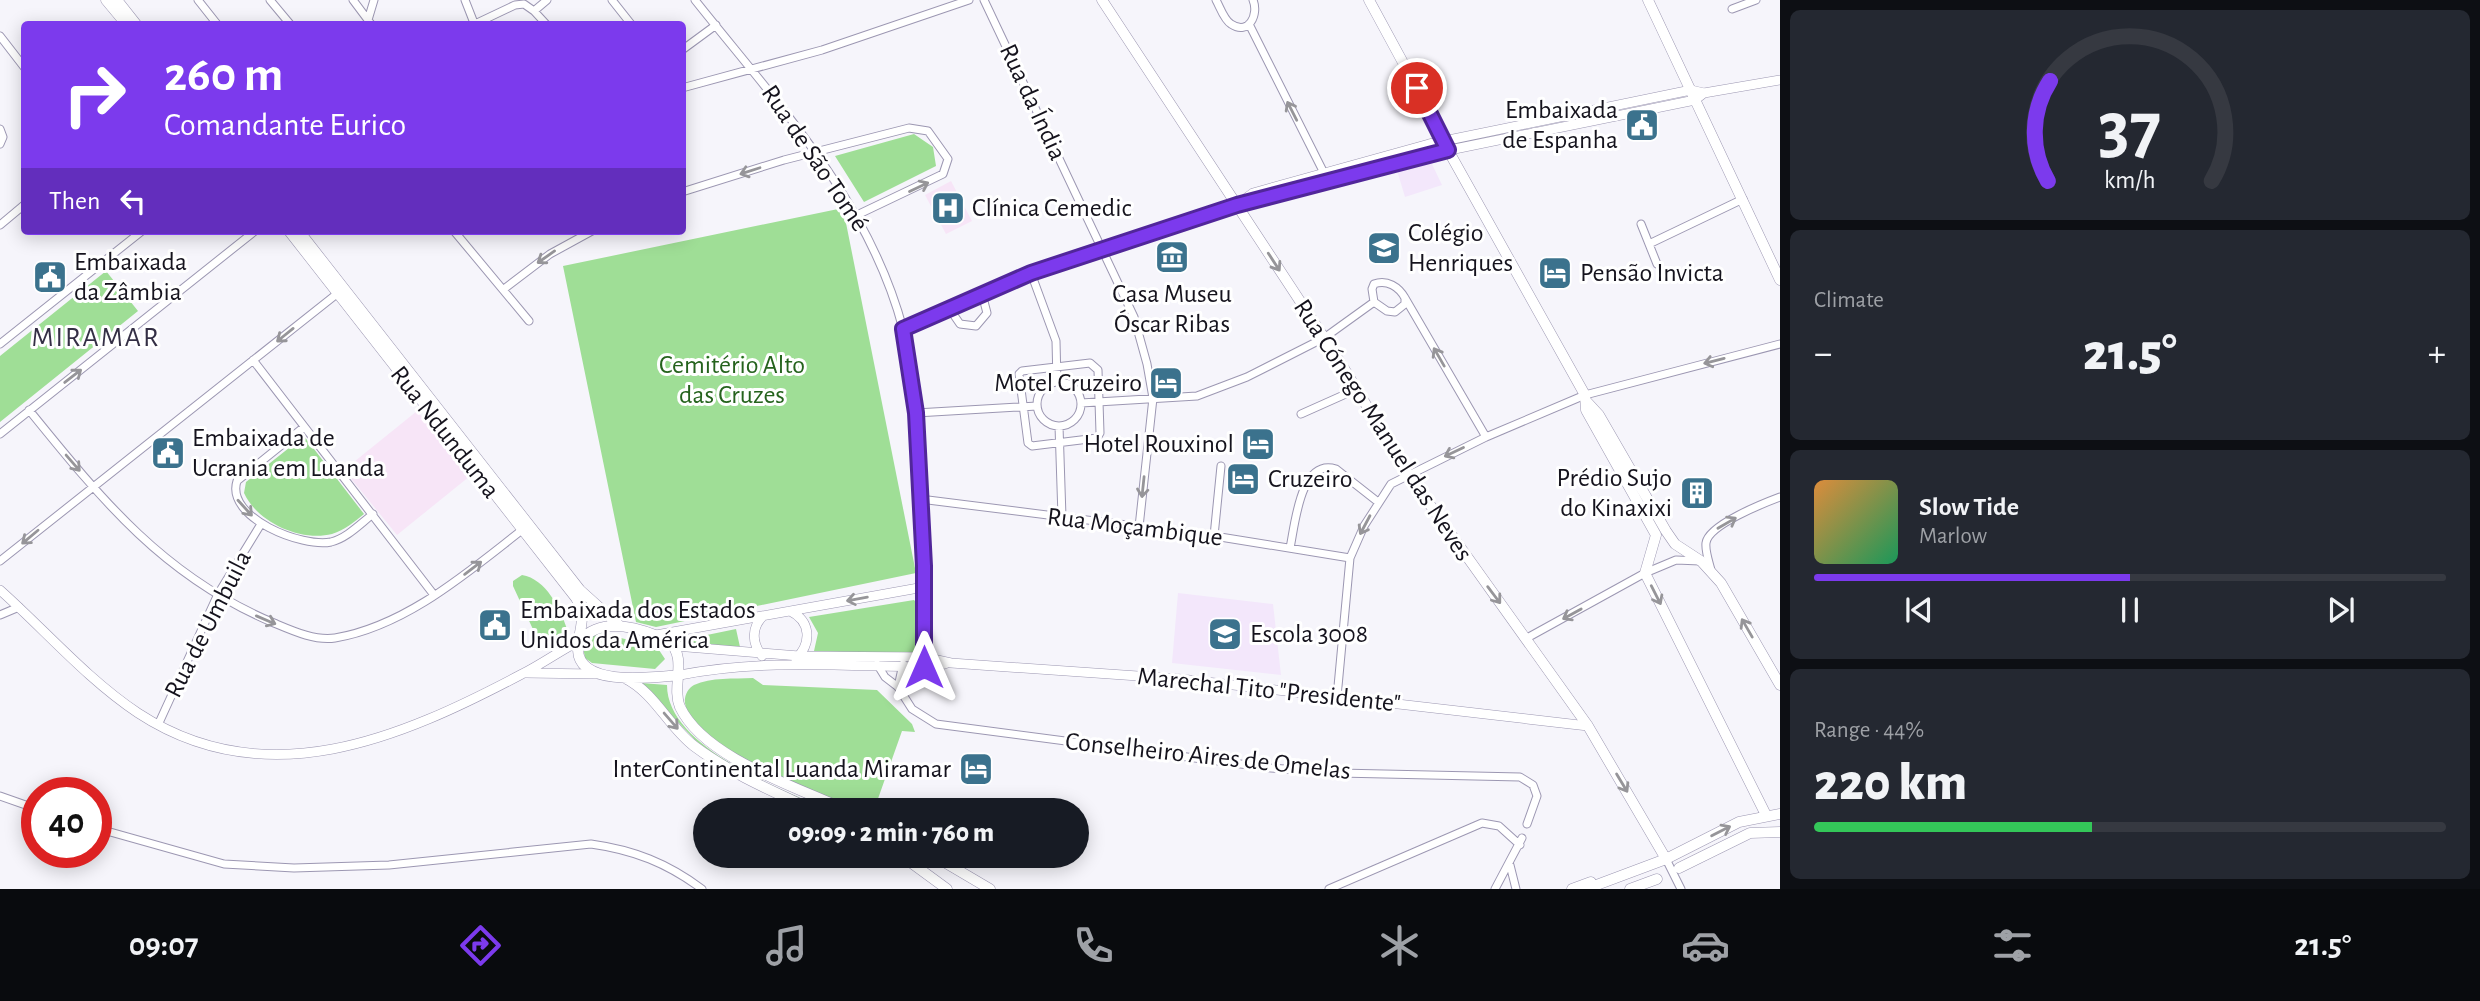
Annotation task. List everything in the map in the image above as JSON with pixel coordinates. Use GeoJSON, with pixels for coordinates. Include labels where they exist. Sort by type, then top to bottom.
{"type":"FeatureCollection","features":[{"type":"Feature","properties":{"kind":"main road"},"geometry":{"type":"LineString","coordinates":[[106,0],[124,21]]}},
{"type":"Feature","properties":{"kind":"main road","name":"Rua Cónego Manuel das Neves"},"geometry":{"type":"LineString","coordinates":[[1102,0],[1357,389],[1408,474],[1588,726],[1665,856]]}},
{"type":"Feature","properties":{"kind":"main road"},"geometry":{"type":"LineString","coordinates":[[1369,0],[1586,399],[1594,407],[1675,544],[1711,571],[1776,673],[1780,685]]}},
{"type":"Feature","properties":{"kind":"main road"},"geometry":{"type":"LineString","coordinates":[[1648,0],[1697,94],[1780,280]]}},
{"type":"Feature","properties":{"kind":"main road"},"geometry":{"type":"LineString","coordinates":[[122,2],[134,21]]}},
{"type":"Feature","properties":{"kind":"main road","name":"Rua Ndunduma"},"geometry":{"type":"LineString","coordinates":[[292,235],[582,608],[578,652],[581,660],[595,674]]}},
{"type":"Feature","properties":{"kind":"main road","name":"Rua Ndunduma"},"geometry":{"type":"LineString","coordinates":[[302,235],[588,598],[620,626]]}},
{"type":"Feature","properties":{"kind":"main road"},"geometry":{"type":"LineString","coordinates":[[1586,399],[1587,410],[1656,535],[1645,573],[1774,816],[1739,822],[1586,889]]}},
{"type":"Feature","properties":{"kind":"main road"},"geometry":{"type":"LineString","coordinates":[[581,640],[592,631],[608,625],[656,635],[675,646],[680,675],[679,703],[687,718],[699,731],[758,770],[820,798]]}},
{"type":"Feature","properties":{"kind":"main road"},"geometry":{"type":"LineString","coordinates":[[595,674],[621,677],[680,675]]}},
{"type":"Feature","properties":{"kind":"main road"},"geometry":{"type":"LineString","coordinates":[[621,677],[647,693],[692,744],[744,777],[788,798]]}},
{"type":"Feature","properties":{"kind":"main road"},"geometry":{"type":"LineString","coordinates":[[1679,868],[1749,833],[1780,832]]}},
{"type":"Feature","properties":{"kind":"main road"},"geometry":{"type":"LineString","coordinates":[[1572,889],[1665,856]]}},
{"type":"Feature","properties":{"kind":"main road"},"geometry":{"type":"LineString","coordinates":[[918,868],[947,889]]}},
{"type":"Feature","properties":{"kind":"main road"},"geometry":{"type":"LineString","coordinates":[[954,868],[990,889]]}},
{"type":"Feature","properties":{"kind":"main road"},"geometry":{"type":"LineString","coordinates":[[1630,889],[1657,878]]}},
{"type":"Feature","properties":{"kind":"street"},"geometry":{"type":"LineString","coordinates":[[198,0],[215,21]]}},
{"type":"Feature","properties":{"kind":"street"},"geometry":{"type":"LineString","coordinates":[[270,0],[288,21]]}},
{"type":"Feature","properties":{"kind":"street"},"geometry":{"type":"LineString","coordinates":[[353,0],[368,21]]}},
{"type":"Feature","properties":{"kind":"street"},"geometry":{"type":"LineString","coordinates":[[369,21],[374,0]]}},
{"type":"Feature","properties":{"kind":"street"},"geometry":{"type":"LineString","coordinates":[[466,0],[473,21]]}},
{"type":"Feature","properties":{"kind":"street"},"geometry":{"type":"LineString","coordinates":[[534,11],[547,0]]}},
{"type":"Feature","properties":{"kind":"street"},"geometry":{"type":"LineString","coordinates":[[612,0],[629,21]]}},
{"type":"Feature","properties":{"kind":"street","name":"Rua de São Tomé"},"geometry":{"type":"LineString","coordinates":[[695,0],[753,67],[815,152],[857,215],[883,267],[903,329],[916,413],[924,587],[924,667]]}},
{"type":"Feature","properties":{"kind":"street"},"geometry":{"type":"LineString","coordinates":[[686,86],[877,33],[969,0]]}},
{"type":"Feature","properties":{"kind":"street","name":"Rua da Índia"},"geometry":{"type":"LineString","coordinates":[[984,0],[1134,317],[1153,398],[1139,527]]}},
{"type":"Feature","properties":{"kind":"street"},"geometry":{"type":"LineString","coordinates":[[1216,0],[1229,23],[1238,27],[1249,24],[1256,13],[1252,0]]}},
{"type":"Feature","properties":{"kind":"street"},"geometry":{"type":"LineString","coordinates":[[1732,9],[1756,0]]}},
{"type":"Feature","properties":{"kind":"street"},"geometry":{"type":"LineString","coordinates":[[480,21],[514,3],[524,4],[542,21]]}},
{"type":"Feature","properties":{"kind":"street"},"geometry":{"type":"LineString","coordinates":[[1249,24],[1328,182]]}},
{"type":"Feature","properties":{"kind":"street"},"geometry":{"type":"LineString","coordinates":[[686,47],[716,25]]}},
{"type":"Feature","properties":{"kind":"street"},"geometry":{"type":"LineString","coordinates":[[0,36],[21,63]]}},
{"type":"Feature","properties":{"kind":"street"},"geometry":{"type":"LineString","coordinates":[[1237,205],[1253,193],[1323,172],[1697,94],[1780,80]]}},
{"type":"Feature","properties":{"kind":"street"},"geometry":{"type":"LineString","coordinates":[[686,191],[815,152],[909,128],[929,131],[948,159],[943,174],[857,215]]}},
{"type":"Feature","properties":{"kind":"street"},"geometry":{"type":"LineString","coordinates":[[0,129],[3,137],[0,144]]}},
{"type":"Feature","properties":{"kind":"street"},"geometry":{"type":"LineString","coordinates":[[903,329],[1031,273],[1237,205],[1328,182],[1446,145]]}},
{"type":"Feature","properties":{"kind":"street"},"geometry":{"type":"LineString","coordinates":[[1649,244],[1743,199]]}},
{"type":"Feature","properties":{"kind":"street"},"geometry":{"type":"LineString","coordinates":[[0,225],[21,208]]}},
{"type":"Feature","properties":{"kind":"street"},"geometry":{"type":"LineString","coordinates":[[1641,224],[1657,264]]}},
{"type":"Feature","properties":{"kind":"street"},"geometry":{"type":"LineString","coordinates":[[0,344],[137,235]]}},
{"type":"Feature","properties":{"kind":"street"},"geometry":{"type":"LineString","coordinates":[[0,434],[251,235]]}},
{"type":"Feature","properties":{"kind":"street"},"geometry":{"type":"LineString","coordinates":[[457,235],[529,321]]}},
{"type":"Feature","properties":{"kind":"street"},"geometry":{"type":"LineString","coordinates":[[504,289],[550,254],[585,235]]}},
{"type":"Feature","properties":{"kind":"street"},"geometry":{"type":"LineString","coordinates":[[1031,273],[1056,341],[1057,382]]}},
{"type":"Feature","properties":{"kind":"street"},"geometry":{"type":"LineString","coordinates":[[1405,298],[1405,304],[1395,312],[1387,311],[1374,302],[1371,289],[1378,282],[1394,286],[1405,298],[1486,437]]}},
{"type":"Feature","properties":{"kind":"street"},"geometry":{"type":"LineString","coordinates":[[0,561],[92,485],[338,293]]}},
{"type":"Feature","properties":{"kind":"street"},"geometry":{"type":"LineString","coordinates":[[949,308],[960,324],[976,326],[987,313],[982,294]]}},
{"type":"Feature","properties":{"kind":"street"},"geometry":{"type":"LineString","coordinates":[[1081,403],[1197,396],[1247,377],[1324,338],[1374,302]]}},
{"type":"Feature","properties":{"kind":"street"},"geometry":{"type":"LineString","coordinates":[[1337,697],[1350,558],[1378,502],[1391,484],[1486,437],[1586,399],[1780,344]]}},
{"type":"Feature","properties":{"kind":"street"},"geometry":{"type":"LineString","coordinates":[[253,360],[433,595]]}},
{"type":"Feature","properties":{"kind":"street"},"geometry":{"type":"LineString","coordinates":[[1090,363],[1096,367],[1100,402],[1100,433],[1097,438],[1060,443],[1028,443],[1019,374],[1022,371],[1090,363]]}},
{"type":"Feature","properties":{"kind":"street"},"geometry":{"type":"LineString","coordinates":[[1057,382],[1076,389],[1081,403],[1073,422],[1059,426],[1046,422],[1037,406],[1040,392],[1057,382]]}},
{"type":"Feature","properties":{"kind":"street"},"geometry":{"type":"LineString","coordinates":[[1301,414],[1357,389]]}},
{"type":"Feature","properties":{"kind":"street"},"geometry":{"type":"LineString","coordinates":[[916,413],[1037,406]]}},
{"type":"Feature","properties":{"kind":"street"},"geometry":{"type":"LineString","coordinates":[[29,410],[92,485],[151,548],[218,594],[253,614],[300,633],[335,638],[381,623],[467,573],[522,530]]}},
{"type":"Feature","properties":{"kind":"street"},"geometry":{"type":"LineString","coordinates":[[1059,426],[1062,517]]}},
{"type":"Feature","properties":{"kind":"street"},"geometry":{"type":"LineString","coordinates":[[304,427],[237,481],[234,490],[237,499],[261,524],[287,536],[318,543],[343,538],[373,514]]}},
{"type":"Feature","properties":{"kind":"street"},"geometry":{"type":"LineString","coordinates":[[1214,537],[1221,466]]}},
{"type":"Feature","properties":{"kind":"street"},"geometry":{"type":"LineString","coordinates":[[1290,548],[1306,484],[1318,471],[1336,469],[1378,502]]}},
{"type":"Feature","properties":{"kind":"street"},"geometry":{"type":"LineString","coordinates":[[1711,571],[1706,545],[1708,536],[1727,522],[1780,497]]}},
{"type":"Feature","properties":{"kind":"street","name":"Rua Moçambique"},"geometry":{"type":"LineString","coordinates":[[920,499],[1214,537],[1350,558]]}},
{"type":"Feature","properties":{"kind":"street","name":"Rua de Umbuila"},"geometry":{"type":"LineString","coordinates":[[158,725],[218,594],[261,524]]}},
{"type":"Feature","properties":{"kind":"street"},"geometry":{"type":"LineString","coordinates":[[1527,638],[1645,573],[1676,561],[1701,561]]}},
{"type":"Feature","properties":{"kind":"street"},"geometry":{"type":"LineString","coordinates":[[656,635],[924,587]]}},
{"type":"Feature","properties":{"kind":"street"},"geometry":{"type":"LineString","coordinates":[[0,590],[107,689],[158,725],[202,744],[232,752],[275,756],[313,754],[391,734],[524,673],[581,640]]}},
{"type":"Feature","properties":{"kind":"street"},"geometry":{"type":"LineString","coordinates":[[0,615],[19,607]]}},
{"type":"Feature","properties":{"kind":"street"},"geometry":{"type":"LineString","coordinates":[[788,611],[800,617],[807,633],[807,641],[799,656],[790,665]]}},
{"type":"Feature","properties":{"kind":"street"},"geometry":{"type":"LineString","coordinates":[[768,614],[762,617],[754,631],[761,654],[772,665]]}},
{"type":"Feature","properties":{"kind":"street","name":"Marechal Tito \"Presidente\""},"geometry":{"type":"LineString","coordinates":[[675,646],[902,662],[924,667],[951,663]]}},
{"type":"Feature","properties":{"kind":"street","name":"Marechal Tito \"Presidente\""},"geometry":{"type":"LineString","coordinates":[[902,662],[925,657],[951,663],[1181,679],[1588,726]]}},
{"type":"Feature","properties":{"kind":"street"},"geometry":{"type":"LineString","coordinates":[[877,661],[898,687]]}},
{"type":"Feature","properties":{"kind":"street","name":"Marechal Tito \"Presidente\""},"geometry":{"type":"LineString","coordinates":[[680,675],[712,668],[877,661]]}},
{"type":"Feature","properties":{"kind":"street"},"geometry":{"type":"LineString","coordinates":[[898,687],[902,662]]}},
{"type":"Feature","properties":{"kind":"street"},"geometry":{"type":"LineString","coordinates":[[524,673],[595,674]]}},
{"type":"Feature","properties":{"kind":"street","name":"Conselheiro Aires de Omelas"},"geometry":{"type":"LineString","coordinates":[[898,687],[912,709],[936,724],[1271,768],[1339,773],[1520,776],[1533,785],[1538,796],[1527,824]]}},
{"type":"Feature","properties":{"kind":"street"},"geometry":{"type":"LineString","coordinates":[[0,796],[21,803]]}},
{"type":"Feature","properties":{"kind":"street"},"geometry":{"type":"LineString","coordinates":[[1329,889],[1482,823],[1499,826],[1521,842],[1495,889]]}},
{"type":"Feature","properties":{"kind":"street"},"geometry":{"type":"LineString","coordinates":[[112,832],[224,864],[294,869],[389,865],[591,844],[621,849],[656,860],[702,889]]}},
{"type":"Feature","properties":{"kind":"street"},"geometry":{"type":"LineString","coordinates":[[1665,856],[1681,889]]}},
{"type":"Feature","properties":{"kind":"street"},"geometry":{"type":"LineString","coordinates":[[1510,864],[1516,889]]}},
{"type":"Feature","properties":{"kind":"shaded area"},"geometry":{"type":"Polygon","coordinates":[[[1431,162],[1442,185],[1405,197],[1396,167],[1431,162]]]}},
{"type":"Feature","properties":{"kind":"shaded area","name":"Clínica Cemedic"},"geometry":{"type":"Polygon","coordinates":[[[951,181],[972,221],[946,234],[925,195],[951,181]]]}},
{"type":"Feature","properties":{"kind":"shaded area"},"geometry":{"type":"Polygon","coordinates":[[[417,411],[470,476],[397,535],[344,470],[417,411]]]}},
{"type":"Feature","properties":{"kind":"shaded area","name":"Escola 3008"},"geometry":{"type":"Polygon","coordinates":[[[1178,593],[1273,604],[1281,675],[1172,663],[1178,593]]]}},
{"type":"Feature","properties":{"kind":"green space"},"geometry":{"type":"Polygon","coordinates":[[[914,134],[933,147],[936,166],[864,202],[835,156],[914,134]]]}},
{"type":"Feature","properties":{"kind":"green space","name":"Cemitério Alto das Cruzes"},"geometry":{"type":"Polygon","coordinates":[[[843,208],[916,573],[656,627],[636,622],[563,266],[843,208]]]}},
{"type":"Feature","properties":{"kind":"green space"},"geometry":{"type":"Polygon","coordinates":[[[106,271],[138,311],[0,422],[0,356],[106,271]]]}},
{"type":"Feature","properties":{"kind":"green space"},"geometry":{"type":"Polygon","coordinates":[[[304,436],[364,514],[332,534],[307,535],[281,527],[259,513],[244,493],[246,482],[304,436]]]}},
{"type":"Feature","properties":{"kind":"green space"},"geometry":{"type":"Polygon","coordinates":[[[522,575],[538,582],[556,604],[567,629],[559,637],[537,638],[513,586],[513,581],[522,575]]]}},
{"type":"Feature","properties":{"kind":"green space"},"geometry":{"type":"Polygon","coordinates":[[[914,600],[920,606],[920,648],[916,655],[814,651],[818,633],[809,617],[914,600]]]}},
{"type":"Feature","properties":{"kind":"green space"},"geometry":{"type":"Polygon","coordinates":[[[736,629],[740,647],[673,642],[736,629]]]}},
{"type":"Feature","properties":{"kind":"green space"},"geometry":{"type":"Polygon","coordinates":[[[601,633],[657,647],[665,659],[655,669],[592,663],[585,658],[583,647],[589,637],[601,633]]]}},
{"type":"Feature","properties":{"kind":"green space"},"geometry":{"type":"Polygon","coordinates":[[[753,678],[763,685],[877,690],[912,724],[915,732],[902,731],[878,798],[825,798],[731,752],[708,736],[692,719],[685,703],[687,693],[692,686],[715,680],[753,678]]]}},
{"type":"Feature","properties":{"kind":"green space"},"geometry":{"type":"Polygon","coordinates":[[[641,683],[667,685],[672,707],[685,728],[705,746],[756,777],[800,798],[796,798],[715,757],[695,740],[641,683]]]}},
{"type":"Feature","properties":{"kind":"place","name":"Embaixada de Espanha"},"geometry":{"type":"Point","coordinates":[1642,125]}},
{"type":"Feature","properties":{"kind":"place","name":"Clínica Cemedic"},"geometry":{"type":"Point","coordinates":[948,208]}},
{"type":"Feature","properties":{"kind":"place","name":"Colégio Henriques"},"geometry":{"type":"Point","coordinates":[1384,248]}},
{"type":"Feature","properties":{"kind":"place","name":"Casa Museu Óscar Ribas"},"geometry":{"type":"Point","coordinates":[1172,257]}},
{"type":"Feature","properties":{"kind":"place","name":"Pensão Invicta"},"geometry":{"type":"Point","coordinates":[1555,273]}},
{"type":"Feature","properties":{"kind":"place","name":"Embaixada da Zâmbia"},"geometry":{"type":"Point","coordinates":[50,277]}},
{"type":"Feature","properties":{"kind":"place","name":"Motel Cruzeiro"},"geometry":{"type":"Point","coordinates":[1166,383]}},
{"type":"Feature","properties":{"kind":"place","name":"Hotel Rouxinol"},"geometry":{"type":"Point","coordinates":[1258,444]}},
{"type":"Feature","properties":{"kind":"place","name":"Embaixada de Ucrania em Luanda"},"geometry":{"type":"Point","coordinates":[168,453]}},
{"type":"Feature","properties":{"kind":"place","name":"Cruzeiro"},"geometry":{"type":"Point","coordinates":[1243,479]}},
{"type":"Feature","properties":{"kind":"place","name":"Prédio Sujo do Kinaxixi"},"geometry":{"type":"Point","coordinates":[1697,493]}},
{"type":"Feature","properties":{"kind":"place","name":"Embaixada dos Estados Unidos da América"},"geometry":{"type":"Point","coordinates":[495,625]}},
{"type":"Feature","properties":{"kind":"place","name":"Escola 3008"},"geometry":{"type":"Point","coordinates":[1225,634]}},
{"type":"Feature","properties":{"kind":"place","name":"InterContinental Luanda Miramar"},"geometry":{"type":"Point","coordinates":[976,769]}},
{"type":"Feature","properties":{"kind":"district","name":"MIRAMAR"},"geometry":{"type":"Point","coordinates":[96,338]}},
{"type":"Feature","properties":{"kind":"route"},"geometry":{"type":"LineString","coordinates":[[924,667],[924,566],[916,413],[903,329],[1031,273],[1237,205],[1257,202],[1448,150],[1417,88]]}}]}
